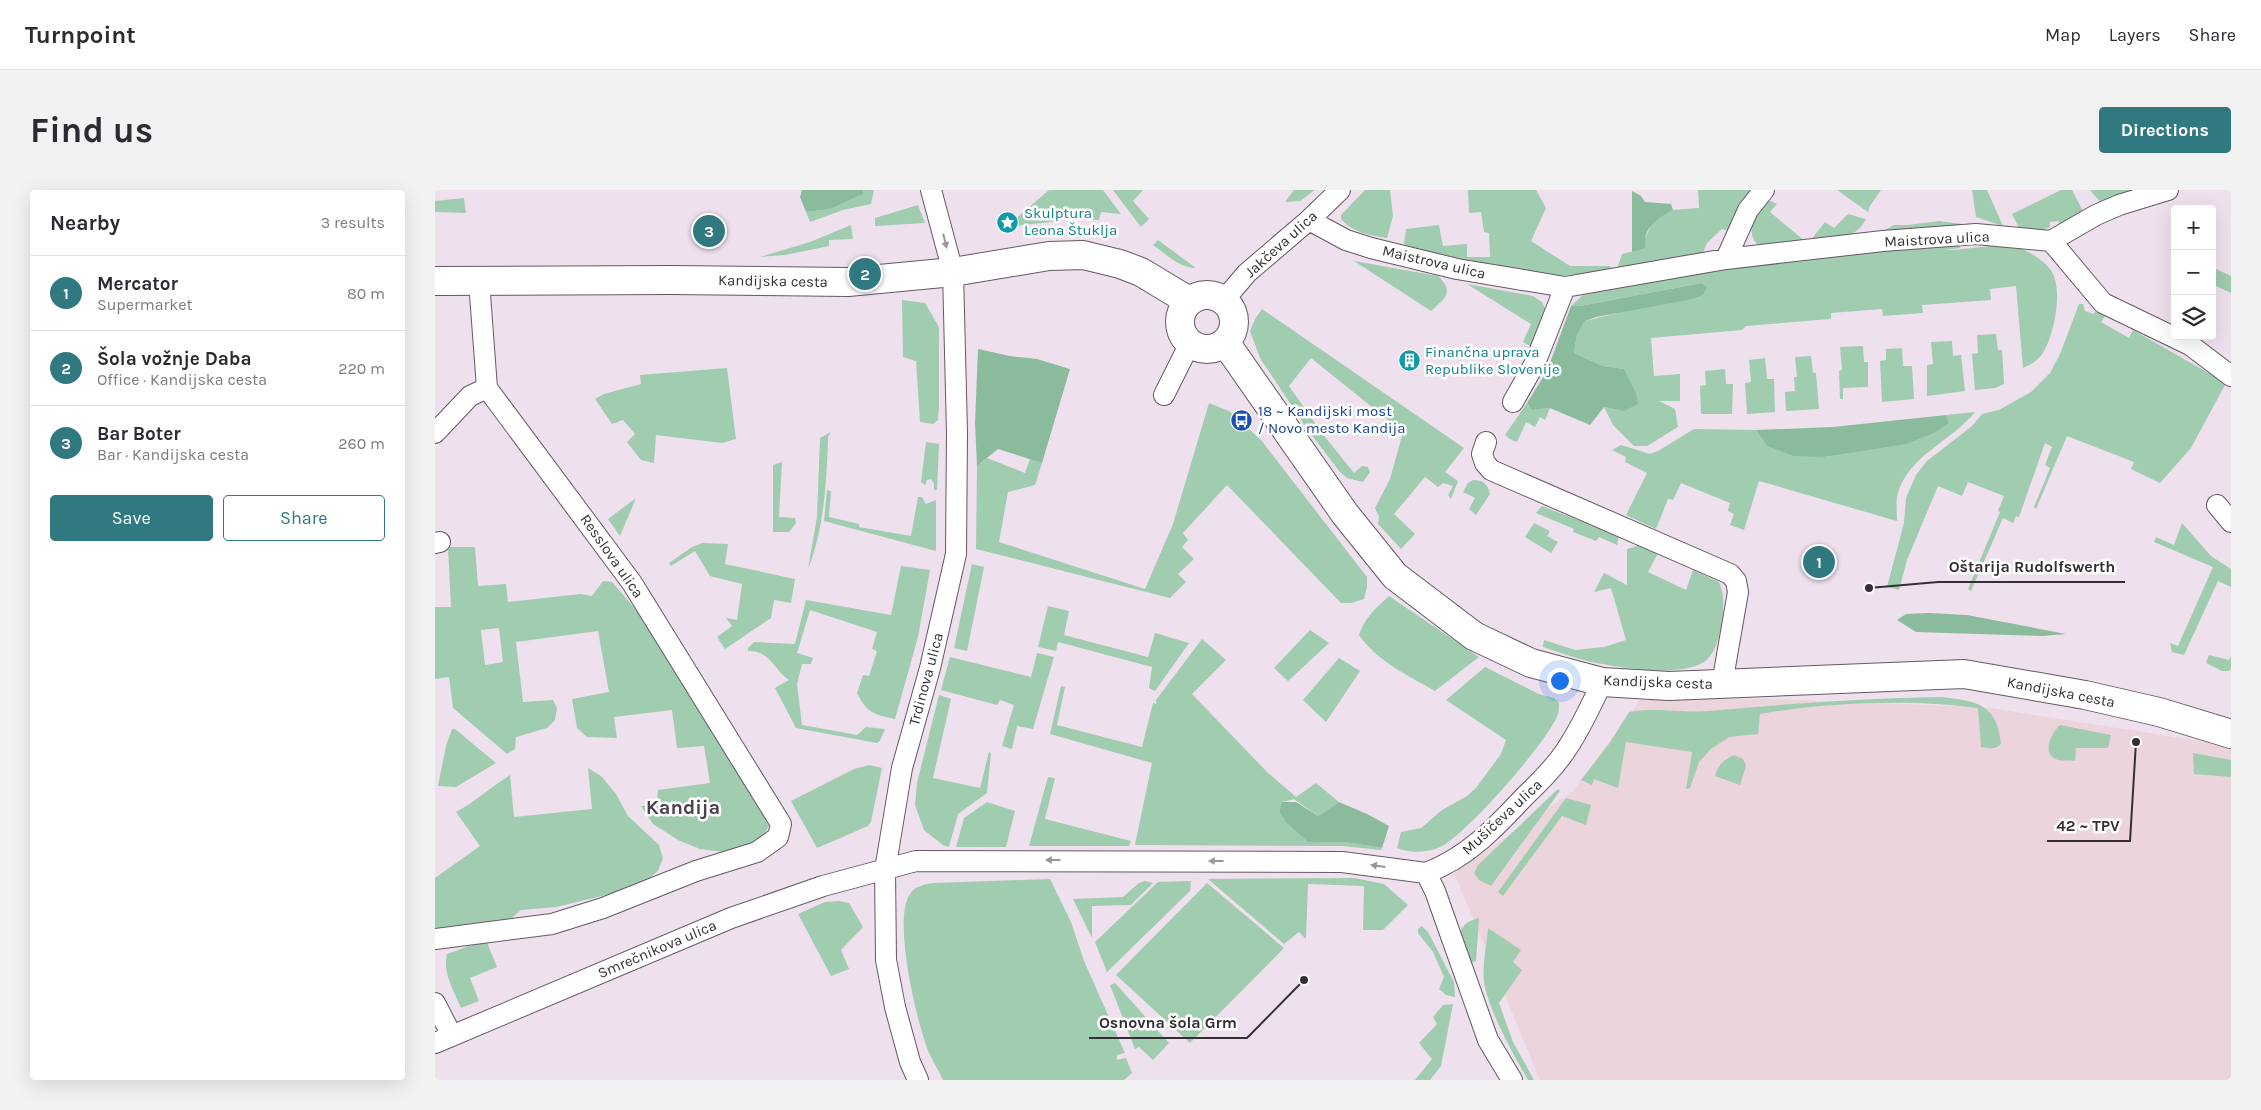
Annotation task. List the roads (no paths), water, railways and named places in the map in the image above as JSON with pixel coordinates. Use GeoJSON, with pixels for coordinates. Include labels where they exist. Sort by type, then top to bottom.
{"type":"FeatureCollection","features":[{"type":"Feature","properties":{"kind":"main road","name":"Kandijska cesta"},"geometry":{"type":"LineString","coordinates":[[435,281],[689,280],[848,282],[953,272],[1049,256],[1083,255],[1120,264],[1141,272],[1189,301]]}},
{"type":"Feature","properties":{"kind":"main road"},"geometry":{"type":"LineString","coordinates":[[1206,294],[1224,300],[1231,308],[1234,326],[1231,335],[1225,342],[1207,349],[1190,343],[1180,327],[1180,317],[1183,308],[1189,301],[1206,294]]}},
{"type":"Feature","properties":{"kind":"main road","name":"Kandijska cesta"},"geometry":{"type":"LineString","coordinates":[[1225,342],[1345,514],[1395,576],[1474,636],[1531,663],[1602,682],[1669,686],[1964,674],[2085,695],[2159,712],[2231,734]]}},
{"type":"Feature","properties":{"kind":"street","name":"Trdinova ulica"},"geometry":{"type":"LineString","coordinates":[[918,1080],[910,1062],[895,1007],[887,960],[885,870],[902,768],[930,668],[956,554],[957,414],[953,272],[931,190]]}},
{"type":"Feature","properties":{"kind":"street","name":"Jakčeva ulica"},"geometry":{"type":"LineString","coordinates":[[1224,300],[1247,273],[1309,220],[1340,190]]}},
{"type":"Feature","properties":{"kind":"street"},"geometry":{"type":"LineString","coordinates":[[1726,259],[1749,210],[1764,190]]}},
{"type":"Feature","properties":{"kind":"street"},"geometry":{"type":"LineString","coordinates":[[2169,190],[2096,215],[2051,241],[2103,303],[2190,345],[2231,358]]}},
{"type":"Feature","properties":{"kind":"street","name":"Maistrova ulica"},"geometry":{"type":"LineString","coordinates":[[1309,220],[1346,240],[1371,248],[1457,269],[1565,287],[1726,259],[1866,243],[1976,234],[2051,241]]}},
{"type":"Feature","properties":{"kind":"street"},"geometry":{"type":"LineString","coordinates":[[435,433],[470,396],[487,388],[479,281]]}},
{"type":"Feature","properties":{"kind":"street"},"geometry":{"type":"LineString","coordinates":[[1513,402],[1535,363],[1565,287]]}},
{"type":"Feature","properties":{"kind":"street"},"geometry":{"type":"LineString","coordinates":[[1164,395],[1190,343]]}},
{"type":"Feature","properties":{"kind":"street"},"geometry":{"type":"LineString","coordinates":[[2190,345],[2231,376]]}},
{"type":"Feature","properties":{"kind":"street","name":"Resslova ulica"},"geometry":{"type":"LineString","coordinates":[[435,939],[552,924],[603,908],[696,871],[757,852],[778,837],[781,824],[632,583],[487,388]]}},
{"type":"Feature","properties":{"kind":"street"},"geometry":{"type":"LineString","coordinates":[[1486,442],[1482,454],[1485,463],[1491,470],[1730,574],[1736,581],[1738,592],[1722,684]]}},
{"type":"Feature","properties":{"kind":"street"},"geometry":{"type":"LineString","coordinates":[[2217,505],[2231,522]]}},
{"type":"Feature","properties":{"kind":"street","name":"Mušičeva ulica"},"geometry":{"type":"LineString","coordinates":[[1426,873],[1446,866],[1467,852],[1502,821],[1554,767],[1569,746],[1602,682]]}},
{"type":"Feature","properties":{"kind":"street","name":"Smrečnikova ulica"},"geometry":{"type":"LineString","coordinates":[[443,1039],[731,918],[823,886],[916,861],[1342,862],[1426,873]]}},
{"type":"Feature","properties":{"kind":"street"},"geometry":{"type":"LineString","coordinates":[[1426,873],[1435,891],[1488,1040],[1512,1080]]}},
{"type":"Feature","properties":{"kind":"street"},"geometry":{"type":"LineString","coordinates":[[435,1003],[443,1039]]}},
{"type":"Feature","properties":{"kind":"place","name":"Skulptura Leona Štuklja"},"geometry":{"type":"Point","coordinates":[1008,222]}},
{"type":"Feature","properties":{"kind":"place","name":"Bar Boter"},"geometry":{"type":"Point","coordinates":[709,231]}},
{"type":"Feature","properties":{"kind":"place","name":"Šola vožnje Daba"},"geometry":{"type":"Point","coordinates":[865,274]}},
{"type":"Feature","properties":{"kind":"place","name":"Finančna uprava Republike Slovenije"},"geometry":{"type":"Point","coordinates":[1409,361]}},
{"type":"Feature","properties":{"kind":"place","name":"18 ~ Kandijski most / Novo mesto Kandija"},"geometry":{"type":"Point","coordinates":[1242,420]}},
{"type":"Feature","properties":{"kind":"place","name":"Mercator"},"geometry":{"type":"Point","coordinates":[1819,562]}},
{"type":"Feature","properties":{"kind":"place","name":"Oštarija Rudolfswerth"},"geometry":{"type":"Point","coordinates":[1869,588]}},
{"type":"Feature","properties":{"kind":"place","name":"42 ~ TPV"},"geometry":{"type":"Point","coordinates":[2136,742]}},
{"type":"Feature","properties":{"kind":"place","name":"Osnovna šola Grm"},"geometry":{"type":"Point","coordinates":[1304,980]}},
{"type":"Feature","properties":{"kind":"district","name":"Kandija"},"geometry":{"type":"Point","coordinates":[683,807]}}]}
